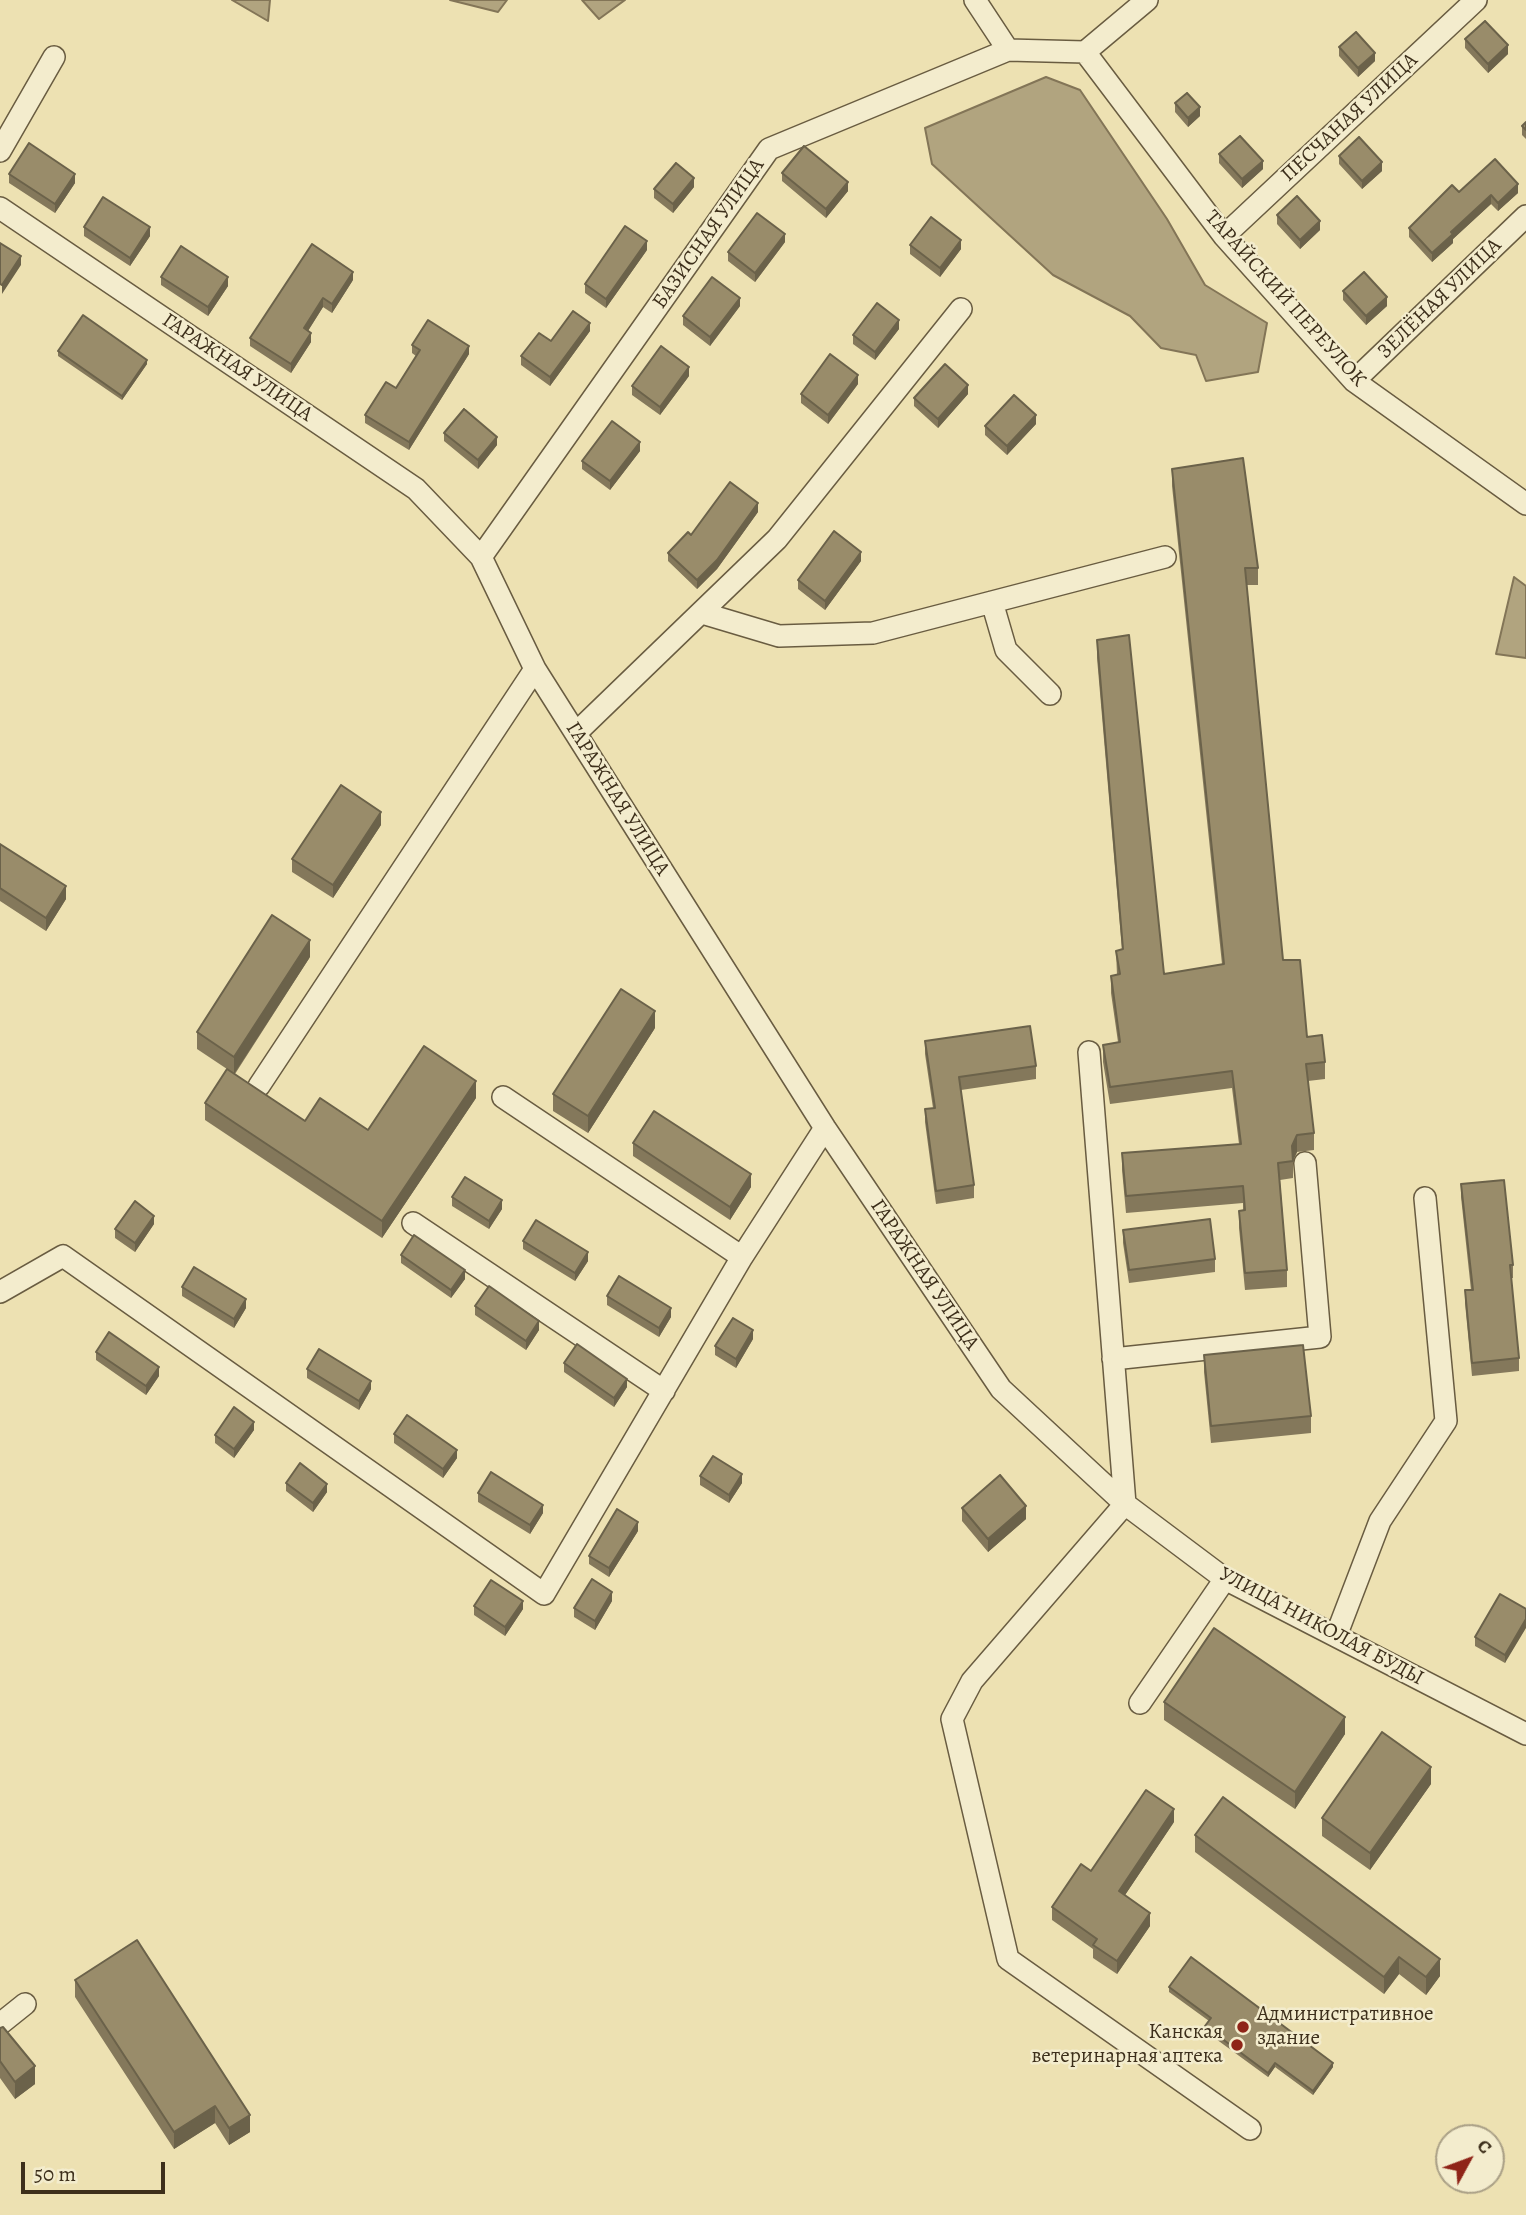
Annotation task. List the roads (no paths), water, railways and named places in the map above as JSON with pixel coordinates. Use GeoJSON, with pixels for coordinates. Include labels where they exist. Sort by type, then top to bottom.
{"type":"FeatureCollection","features":[{"type":"Feature","properties":{"kind":"street"},"geometry":{"type":"LineString","coordinates":[[975,0],[1008,50]]}},
{"type":"Feature","properties":{"kind":"street"},"geometry":{"type":"LineString","coordinates":[[1085,52],[1147,0]]}},
{"type":"Feature","properties":{"kind":"street","name":"ПЕСЧАНАЯ УЛИЦА"},"geometry":{"type":"LineString","coordinates":[[1224,236],[1476,0]]}},
{"type":"Feature","properties":{"kind":"street","name":"БАЗИСНАЯ УЛИЦА"},"geometry":{"type":"LineString","coordinates":[[481,557],[769,149],[1008,50],[1085,52]]}},
{"type":"Feature","properties":{"kind":"street","name":"ТАРАЙСКИЙ ПЕРЕУЛОК"},"geometry":{"type":"LineString","coordinates":[[1085,52],[1224,236],[1354,381],[1526,504]]}},
{"type":"Feature","properties":{"kind":"street"},"geometry":{"type":"LineString","coordinates":[[0,151],[54,57]]}},
{"type":"Feature","properties":{"kind":"street","name":"ГАРАЖНАЯ УЛИЦА"},"geometry":{"type":"LineString","coordinates":[[0,208],[416,489],[481,557],[535,669],[825,1128],[1001,1389],[1125,1504]]}},
{"type":"Feature","properties":{"kind":"street","name":"ЗЕЛЁНАЯ УЛИЦА"},"geometry":{"type":"LineString","coordinates":[[1354,381],[1526,216]]}},
{"type":"Feature","properties":{"kind":"street"},"geometry":{"type":"LineString","coordinates":[[576,733],[777,539],[961,309]]}},
{"type":"Feature","properties":{"kind":"street"},"geometry":{"type":"LineString","coordinates":[[702,613],[779,636],[873,633],[1164,557]]}},
{"type":"Feature","properties":{"kind":"street"},"geometry":{"type":"LineString","coordinates":[[992,602],[1006,650],[1049,694]]}},
{"type":"Feature","properties":{"kind":"street"},"geometry":{"type":"LineString","coordinates":[[259,1086],[535,669]]}},
{"type":"Feature","properties":{"kind":"street"},"geometry":{"type":"LineString","coordinates":[[1089,1052],[1125,1504],[972,1681],[952,1719],[1008,1959],[1250,2129]]}},
{"type":"Feature","properties":{"kind":"street"},"geometry":{"type":"LineString","coordinates":[[503,1097],[743,1257]]}},
{"type":"Feature","properties":{"kind":"street"},"geometry":{"type":"LineString","coordinates":[[0,1292],[63,1256],[544,1594],[743,1257],[825,1128]]}},
{"type":"Feature","properties":{"kind":"street"},"geometry":{"type":"LineString","coordinates":[[1113,1359],[1320,1336],[1305,1163]]}},
{"type":"Feature","properties":{"kind":"street"},"geometry":{"type":"LineString","coordinates":[[1336,1636],[1380,1521],[1446,1422],[1425,1198]]}},
{"type":"Feature","properties":{"kind":"street"},"geometry":{"type":"LineString","coordinates":[[414,1223],[664,1391]]}},
{"type":"Feature","properties":{"kind":"street","name":"УЛИЦА НИКОЛАЯ БУДЫ"},"geometry":{"type":"LineString","coordinates":[[1125,1504],[1225,1579],[1526,1734]]}},
{"type":"Feature","properties":{"kind":"street"},"geometry":{"type":"LineString","coordinates":[[1140,1703],[1225,1579]]}},
{"type":"Feature","properties":{"kind":"street"},"geometry":{"type":"LineString","coordinates":[[0,2024],[25,2004]]}},
{"type":"Feature","properties":{"kind":"place","name":"Административное здание"},"geometry":{"type":"Point","coordinates":[1243,2027]}},
{"type":"Feature","properties":{"kind":"place","name":"Канская ветеринарная аптека"},"geometry":{"type":"Point","coordinates":[1237,2045]}}]}
